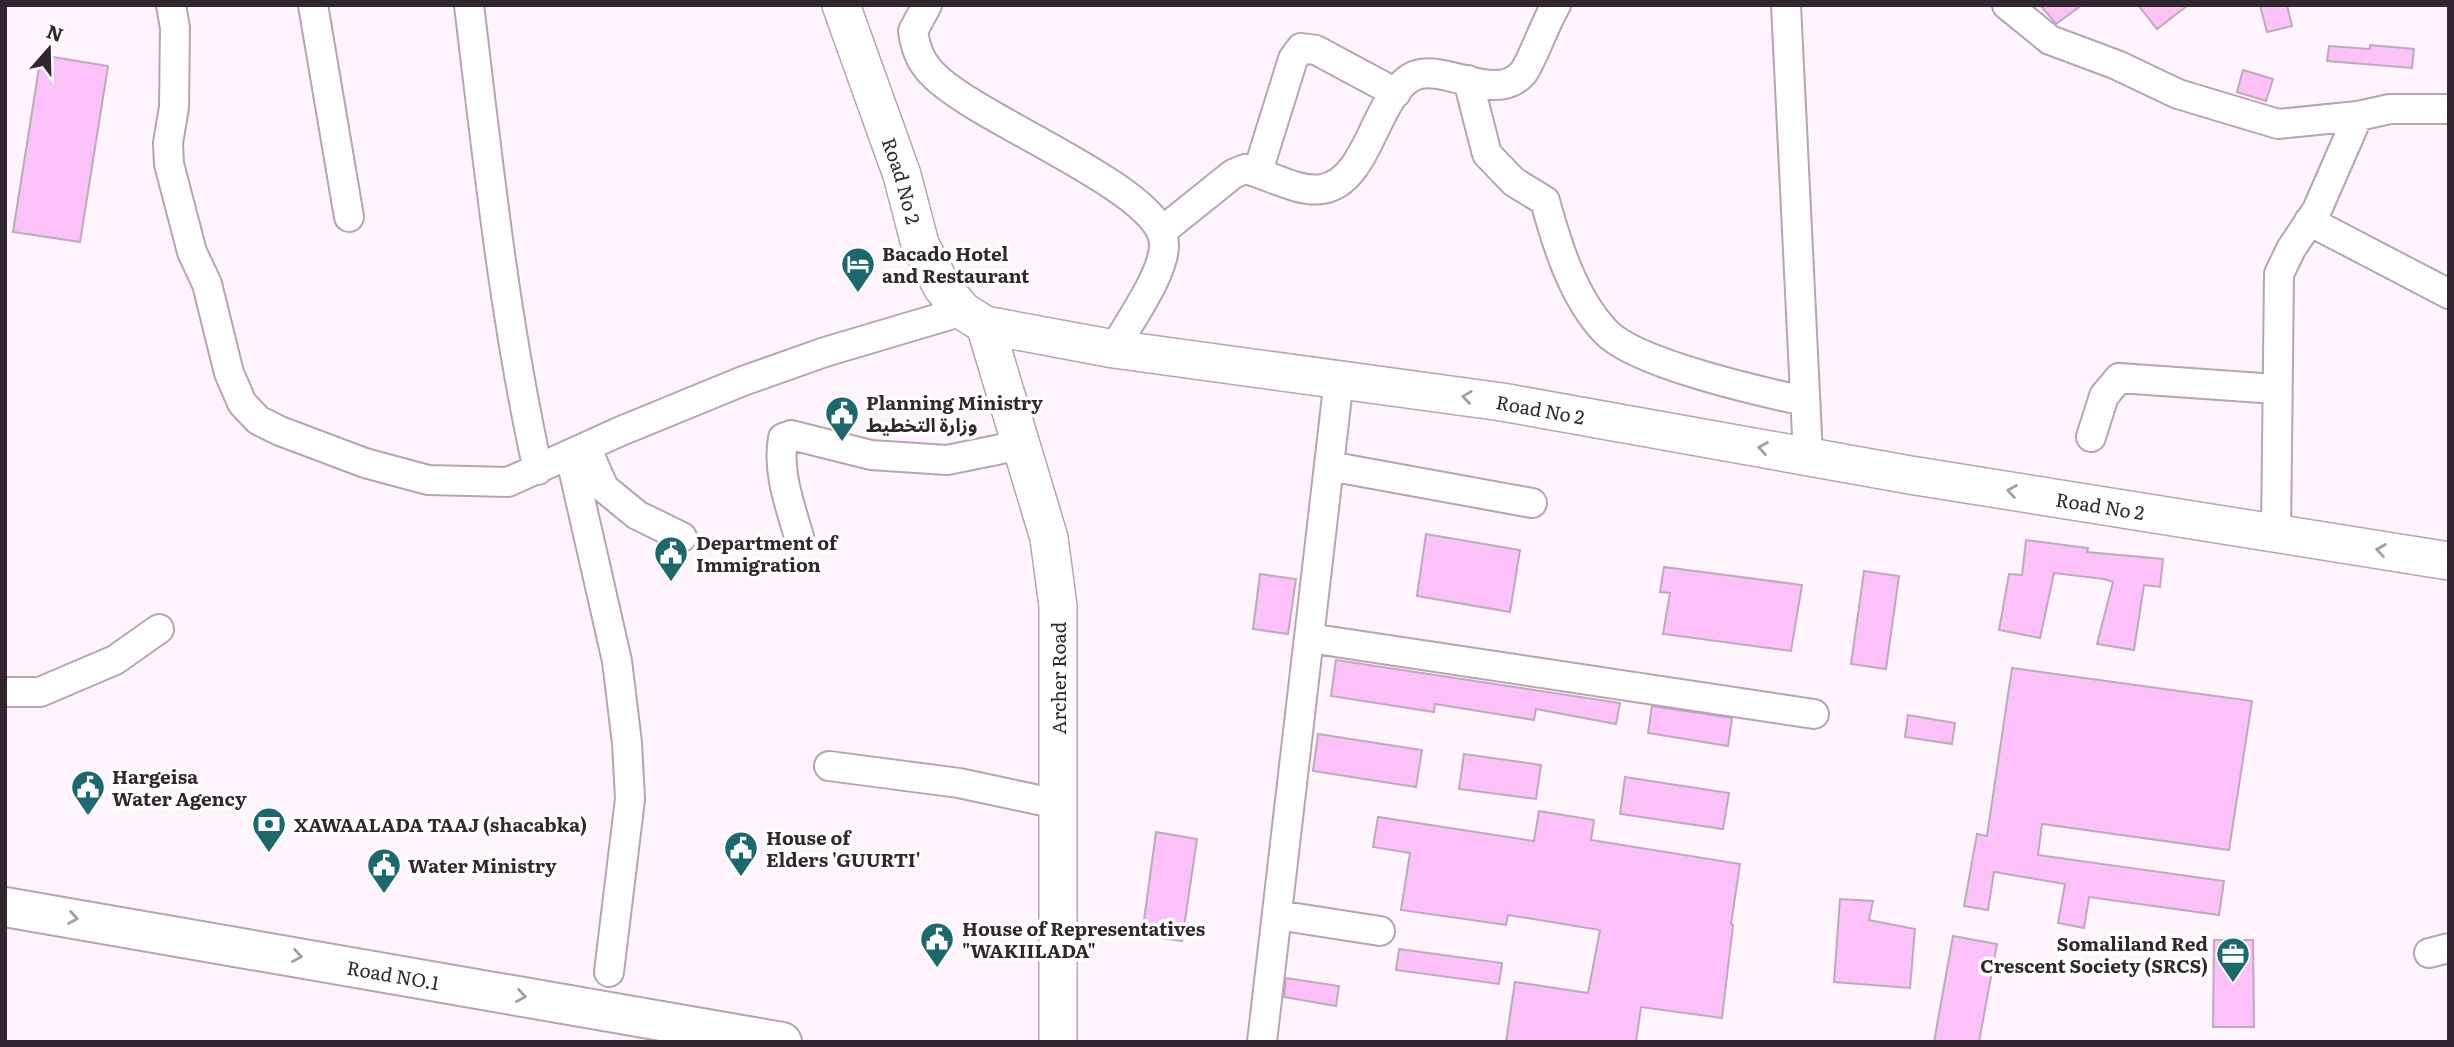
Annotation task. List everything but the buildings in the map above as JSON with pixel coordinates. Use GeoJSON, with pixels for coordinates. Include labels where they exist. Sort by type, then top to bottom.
{"type":"FeatureCollection","features":[{"type":"Feature","properties":{"kind":"highway","name":"Road NO.1"},"geometry":{"type":"LineString","coordinates":[[5,907],[782,1042]]}},
{"type":"Feature","properties":{"kind":"main road","name":"Road No 2"},"geometry":{"type":"LineString","coordinates":[[841,5],[902,175],[920,244],[942,287],[974,318],[1114,349],[1502,402],[1808,456],[2449,561]]}},
{"type":"Feature","properties":{"kind":"main road","name":"Archer Road"},"geometry":{"type":"LineString","coordinates":[[974,318],[1021,445],[1049,538],[1058,606],[1058,1042]]}},
{"type":"Feature","properties":{"kind":"street"},"geometry":{"type":"LineString","coordinates":[[171,5],[175,28],[174,107],[169,164],[192,253],[207,284],[229,373],[242,403],[258,420],[280,431],[365,463],[428,480],[508,482],[743,381],[825,352],[974,318]]}},
{"type":"Feature","properties":{"kind":"street"},"geometry":{"type":"LineString","coordinates":[[313,5],[349,217]]}},
{"type":"Feature","properties":{"kind":"street"},"geometry":{"type":"LineString","coordinates":[[468,5],[497,230],[526,415],[538,470]]}},
{"type":"Feature","properties":{"kind":"street"},"geometry":{"type":"LineString","coordinates":[[927,5],[912,32],[916,51],[929,71],[959,97],[1130,197],[1162,231],[1164,246],[1160,262],[1114,349]]}},
{"type":"Feature","properties":{"kind":"street"},"geometry":{"type":"LineString","coordinates":[[1162,231],[1233,174],[1245,169],[1305,188],[1322,189],[1340,182],[1351,171],[1396,93],[1408,79],[1420,73],[1497,86],[1514,79],[1524,72],[1542,29],[1556,5]]}},
{"type":"Feature","properties":{"kind":"street"},"geometry":{"type":"LineString","coordinates":[[1786,5],[1808,456]]}},
{"type":"Feature","properties":{"kind":"street"},"geometry":{"type":"LineString","coordinates":[[2007,5],[2050,40],[2117,65],[2178,94],[2278,124],[2358,116],[2390,108],[2449,109]]}},
{"type":"Feature","properties":{"kind":"street"},"geometry":{"type":"LineString","coordinates":[[1258,172],[1293,59],[1301,48],[1317,50],[1396,93]]}},
{"type":"Feature","properties":{"kind":"street"},"geometry":{"type":"LineString","coordinates":[[1468,80],[1487,154],[1514,182],[1545,201],[1556,243],[1584,300],[1606,333],[1676,366],[1745,388],[1805,401]]}},
{"type":"Feature","properties":{"kind":"street"},"geometry":{"type":"LineString","coordinates":[[2276,533],[2279,274],[2309,221],[2358,116]]}},
{"type":"Feature","properties":{"kind":"street"},"geometry":{"type":"LineString","coordinates":[[2309,221],[2449,294]]}},
{"type":"Feature","properties":{"kind":"street"},"geometry":{"type":"LineString","coordinates":[[2091,437],[2104,396],[2119,378],[2276,389]]}},
{"type":"Feature","properties":{"kind":"street"},"geometry":{"type":"LineString","coordinates":[[1262,1042],[1339,379]]}},
{"type":"Feature","properties":{"kind":"street"},"geometry":{"type":"LineString","coordinates":[[799,537],[783,481],[781,448],[783,439],[791,435],[871,455],[947,460],[1021,445]]}},
{"type":"Feature","properties":{"kind":"street"},"geometry":{"type":"LineString","coordinates":[[578,451],[604,488],[637,515],[682,537]]}},
{"type":"Feature","properties":{"kind":"street"},"geometry":{"type":"LineString","coordinates":[[578,451],[618,661],[627,743],[630,799],[609,972]]}},
{"type":"Feature","properties":{"kind":"street"},"geometry":{"type":"LineString","coordinates":[[1329,466],[1532,503]]}},
{"type":"Feature","properties":{"kind":"street"},"geometry":{"type":"LineString","coordinates":[[5,692],[40,692],[114,660],[159,629]]}},
{"type":"Feature","properties":{"kind":"street"},"geometry":{"type":"LineString","coordinates":[[1309,638],[1814,714]]}},
{"type":"Feature","properties":{"kind":"street"},"geometry":{"type":"LineString","coordinates":[[829,766],[959,783],[1057,804]]}},
{"type":"Feature","properties":{"kind":"street"},"geometry":{"type":"LineString","coordinates":[[1277,915],[1380,931]]}},
{"type":"Feature","properties":{"kind":"place","name":"Bacado Hotel and Restaurant"},"geometry":{"type":"Point","coordinates":[858,294]}},
{"type":"Feature","properties":{"kind":"place","name":"Planning Ministry وزارة التخطيط"},"geometry":{"type":"Point","coordinates":[842,443]}},
{"type":"Feature","properties":{"kind":"place","name":"Department of Immigration"},"geometry":{"type":"Point","coordinates":[671,583]}},
{"type":"Feature","properties":{"kind":"place","name":"Hargeisa Water Agency"},"geometry":{"type":"Point","coordinates":[88,817]}},
{"type":"Feature","properties":{"kind":"place","name":"XAWAALADA TAAJ (shacabka)"},"geometry":{"type":"Point","coordinates":[269,854]}},
{"type":"Feature","properties":{"kind":"place","name":"House of Elders 'GUURTI'"},"geometry":{"type":"Point","coordinates":[741,878]}},
{"type":"Feature","properties":{"kind":"place","name":"Water Ministry"},"geometry":{"type":"Point","coordinates":[384,895]}},
{"type":"Feature","properties":{"kind":"place","name":"House of Representatives \"WAKIILADA\""},"geometry":{"type":"Point","coordinates":[937,969]}},
{"type":"Feature","properties":{"kind":"place","name":"Somaliland Red Crescent Society (SRCS)"},"geometry":{"type":"Point","coordinates":[2233,984]}}]}
